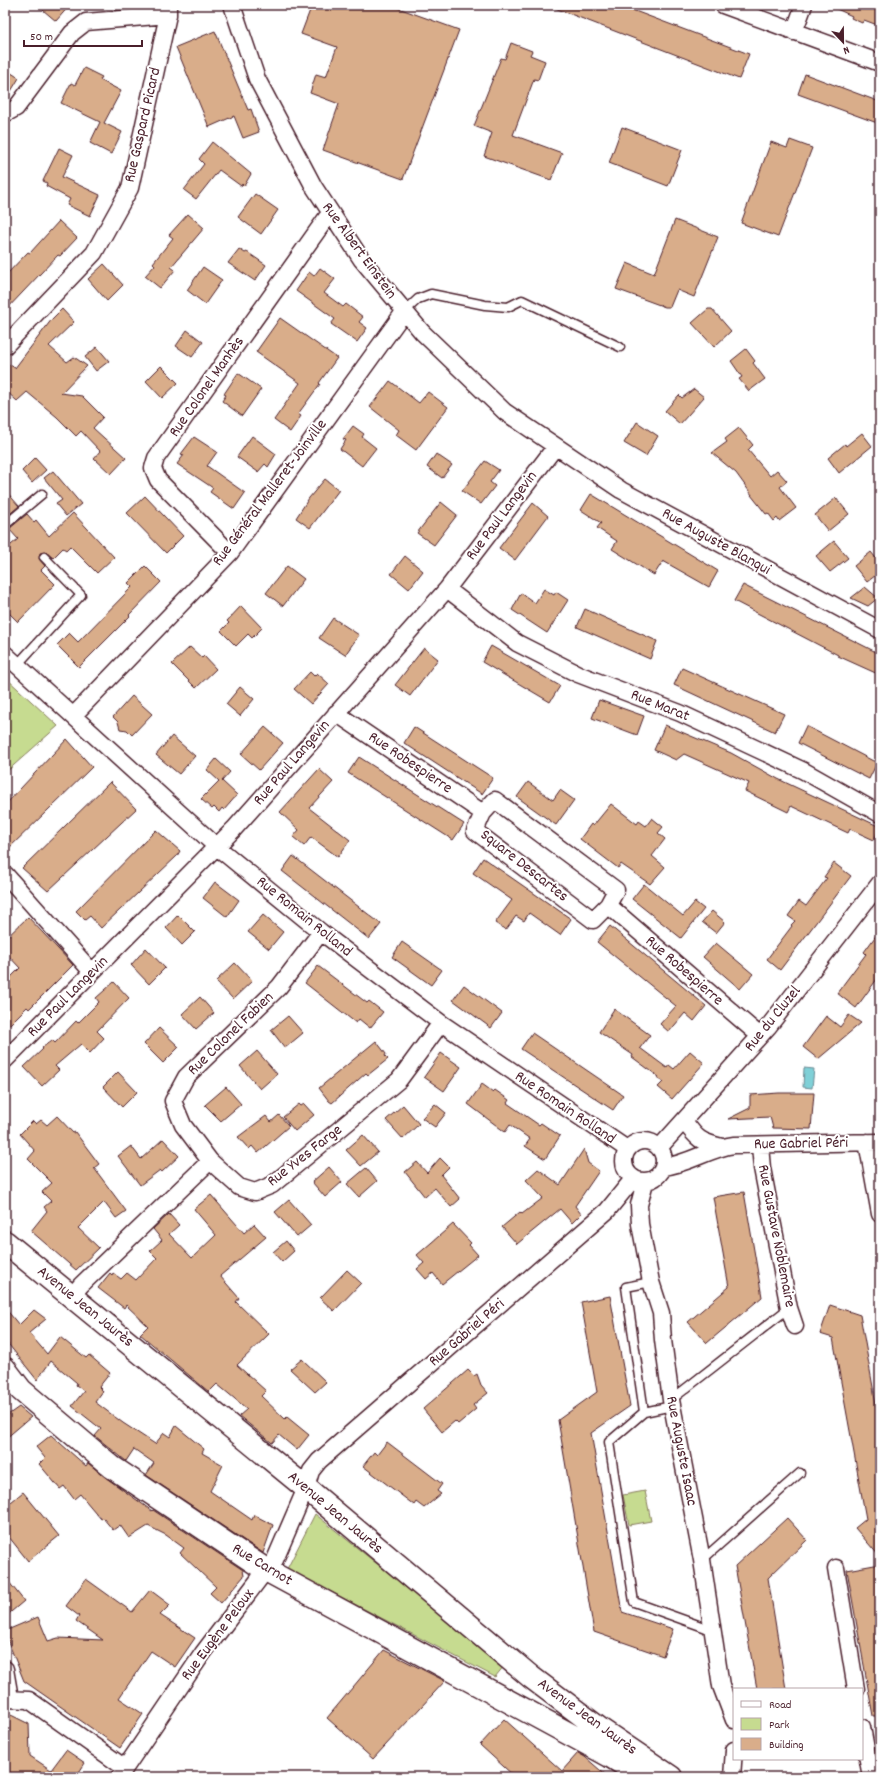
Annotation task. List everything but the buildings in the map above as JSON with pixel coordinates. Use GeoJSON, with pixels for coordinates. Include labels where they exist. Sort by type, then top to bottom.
{"type":"FeatureCollection","features":[{"type":"Feature","properties":{"kind":"main road","name":"Avenue Jean Jaurès"},"geometry":{"type":"LineString","coordinates":[[5,1242],[306,1488],[533,1678],[600,1729],[671,1777]]}},
{"type":"Feature","properties":{"kind":"main road","name":"Rue Carnot"},"geometry":{"type":"LineString","coordinates":[[5,1368],[20,1390],[112,1467],[266,1570],[610,1756],[644,1777]]}},
{"type":"Feature","properties":{"kind":"main road"},"geometry":{"type":"LineString","coordinates":[[511,1703],[533,1678]]}},
{"type":"Feature","properties":{"kind":"main road","name":"Rue Carnot"},"geometry":{"type":"LineString","coordinates":[[547,1722],[561,1723],[657,1777]]}},
{"type":"Feature","properties":{"kind":"street","name":"Rue Albert Einstein"},"geometry":{"type":"LineString","coordinates":[[232,5],[257,80],[314,187],[362,260],[422,332],[505,412],[556,446]]}},
{"type":"Feature","properties":{"kind":"street"},"geometry":{"type":"LineString","coordinates":[[723,5],[880,63]]}},
{"type":"Feature","properties":{"kind":"street"},"geometry":{"type":"LineString","coordinates":[[794,32],[804,5]]}},
{"type":"Feature","properties":{"kind":"street"},"geometry":{"type":"LineString","coordinates":[[5,114],[16,108],[72,33],[86,22],[168,10]]}},
{"type":"Feature","properties":{"kind":"street","name":"Rue Gaspard Picard"},"geometry":{"type":"LineString","coordinates":[[5,346],[94,253],[130,188],[168,10]]}},
{"type":"Feature","properties":{"kind":"street","name":"Rue Colonel Manhès"},"geometry":{"type":"LineString","coordinates":[[230,553],[158,480],[153,468],[156,458],[330,213]]}},
{"type":"Feature","properties":{"kind":"street","name":"Rue Général Malleret-Joinville"},"geometry":{"type":"LineString","coordinates":[[74,716],[230,553],[404,312]]}},
{"type":"Feature","properties":{"kind":"street","name":"Rue Paul Langevin"},"geometry":{"type":"LineString","coordinates":[[5,1060],[217,847],[447,589],[556,446]]}},
{"type":"Feature","properties":{"kind":"street","name":"Rue Auguste Blanqui"},"geometry":{"type":"LineString","coordinates":[[556,446],[621,490],[880,630]]}},
{"type":"Feature","properties":{"kind":"street","name":"Rue Marat"},"geometry":{"type":"LineString","coordinates":[[447,589],[516,643],[578,674],[680,713],[804,771],[880,814]]}},
{"type":"Feature","properties":{"kind":"street","name":"Rue Romain Rolland"},"geometry":{"type":"LineString","coordinates":[[5,654],[217,847],[322,932],[441,1023],[627,1149]]}},
{"type":"Feature","properties":{"kind":"street","name":"Rue Robespierre"},"geometry":{"type":"LineString","coordinates":[[336,713],[483,813]]}},
{"type":"Feature","properties":{"kind":"street","name":"Square Descartes"},"geometry":{"type":"LineString","coordinates":[[495,800],[502,804],[616,890],[608,905],[593,920],[476,831],[483,813],[495,800]]}},
{"type":"Feature","properties":{"kind":"street"},"geometry":{"type":"LineString","coordinates":[[5,874],[92,972]]}},
{"type":"Feature","properties":{"kind":"street","name":"Rue du Cluzel"},"geometry":{"type":"LineString","coordinates":[[659,1148],[760,1036],[880,883]]}},
{"type":"Feature","properties":{"kind":"street","name":"Rue Robespierre"},"geometry":{"type":"LineString","coordinates":[[608,905],[760,1036]]}},
{"type":"Feature","properties":{"kind":"street","name":"Rue Colonel Fabien"},"geometry":{"type":"LineString","coordinates":[[210,1161],[183,1125],[173,1101],[186,1077],[279,987],[322,932]]}},
{"type":"Feature","properties":{"kind":"street","name":"Rue Yves Farge"},"geometry":{"type":"LineString","coordinates":[[210,1161],[239,1187],[255,1192],[272,1185],[399,1080],[441,1023]]}},
{"type":"Feature","properties":{"kind":"street","name":"Rue Gabriel Péri"},"geometry":{"type":"LineString","coordinates":[[684,1121],[695,1136],[705,1143],[722,1147]]}},
{"type":"Feature","properties":{"kind":"street"},"geometry":{"type":"LineString","coordinates":[[637,1142],[650,1142],[659,1148],[663,1155],[664,1167],[658,1176],[639,1181],[625,1171],[623,1160],[627,1149],[637,1142]]}},
{"type":"Feature","properties":{"kind":"street"},"geometry":{"type":"LineString","coordinates":[[874,1142],[880,1214]]}},
{"type":"Feature","properties":{"kind":"street","name":"Rue Gabriel Péri"},"geometry":{"type":"LineString","coordinates":[[664,1167],[676,1165],[722,1147],[734,1145],[760,1146],[874,1142]]}},
{"type":"Feature","properties":{"kind":"street","name":"Rue Gustave Noblemaire"},"geometry":{"type":"LineString","coordinates":[[760,1146],[762,1168],[789,1308],[795,1326]]}},
{"type":"Feature","properties":{"kind":"street"},"geometry":{"type":"LineString","coordinates":[[72,1296],[81,1285],[210,1161]]}},
{"type":"Feature","properties":{"kind":"street","name":"Rue Gabriel Péri"},"geometry":{"type":"LineString","coordinates":[[306,1488],[311,1470],[319,1461],[639,1181]]}},
{"type":"Feature","properties":{"kind":"street","name":"Rue Auguste Isaac"},"geometry":{"type":"LineString","coordinates":[[639,1181],[640,1217],[651,1282],[662,1313],[663,1340],[672,1403],[702,1560],[721,1686],[733,1717]]}},
{"type":"Feature","properties":{"kind":"street"},"geometry":{"type":"LineString","coordinates":[[611,1206],[622,1204],[632,1209],[640,1217]]}},
{"type":"Feature","properties":{"kind":"street","name":"Rue Eugène Peloux"},"geometry":{"type":"LineString","coordinates":[[122,1773],[203,1653],[266,1570],[274,1562],[306,1488]]}},
{"type":"Feature","properties":{"kind":"street"},"geometry":{"type":"LineString","coordinates":[[836,1568],[856,1688]]}},
{"type":"Feature","properties":{"kind":"street"},"geometry":{"type":"LineString","coordinates":[[5,1669],[7,1699],[29,1700],[122,1773]]}},
{"type":"Feature","properties":{"kind":"street"},"geometry":{"type":"LineString","coordinates":[[863,1733],[871,1777]]}},
{"type":"Feature","properties":{"kind":"street"},"geometry":{"type":"LineString","coordinates":[[732,1777],[733,1760]]}},
{"type":"Feature","properties":{"kind":"lane"},"geometry":{"type":"LineString","coordinates":[[404,312],[418,299],[431,294],[485,305],[508,307],[522,300],[620,347]]}},
{"type":"Feature","properties":{"kind":"lane"},"geometry":{"type":"LineString","coordinates":[[5,525],[42,494]]}},
{"type":"Feature","properties":{"kind":"lane"},"geometry":{"type":"LineString","coordinates":[[17,665],[81,595],[44,557]]}},
{"type":"Feature","properties":{"kind":"lane"},"geometry":{"type":"LineString","coordinates":[[644,1412],[626,1287],[651,1282]]}},
{"type":"Feature","properties":{"kind":"lane"},"geometry":{"type":"LineString","coordinates":[[712,1630],[634,1602],[609,1442],[644,1412],[672,1403],[789,1308]]}},
{"type":"Feature","properties":{"kind":"lane"},"geometry":{"type":"LineString","coordinates":[[702,1560],[800,1474]]}},
{"type":"Feature","properties":{"kind":"green space"},"geometry":{"type":"Polygon","coordinates":[[[5,677],[58,726],[5,773],[5,677]]]}},
{"type":"Feature","properties":{"kind":"green space"},"geometry":{"type":"Polygon","coordinates":[[[645,1491],[651,1521],[629,1525],[623,1495],[645,1491]]]}},
{"type":"Feature","properties":{"kind":"green space"},"geometry":{"type":"Polygon","coordinates":[[[315,1514],[504,1666],[495,1677],[287,1569],[315,1514]]]}},
{"type":"Feature","properties":{"kind":"water"},"geometry":{"type":"Polygon","coordinates":[[[804,1068],[814,1069],[812,1088],[803,1087],[804,1068]]]}}]}
